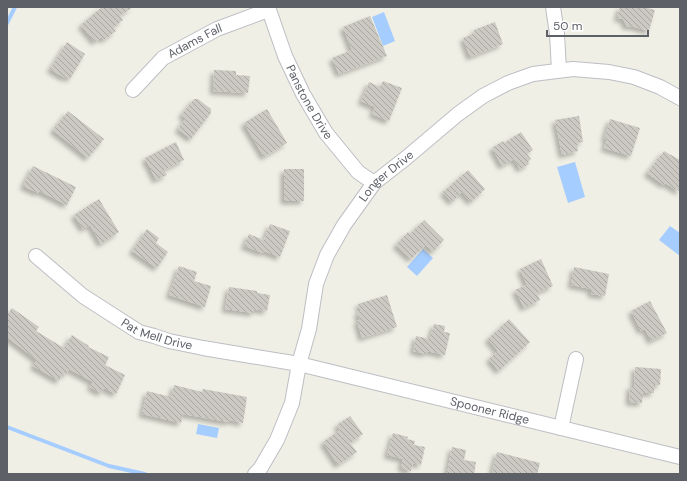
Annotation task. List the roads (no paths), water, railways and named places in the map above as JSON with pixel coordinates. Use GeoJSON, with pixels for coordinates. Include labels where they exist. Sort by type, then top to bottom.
{"type":"FeatureCollection","features":[{"type":"Feature","properties":{"kind":"street"},"geometry":{"type":"LineString","coordinates":[[553,7],[557,34],[559,70]]}},
{"type":"Feature","properties":{"kind":"street","name":"Adams Fall"},"geometry":{"type":"LineString","coordinates":[[133,90],[163,58],[218,29],[268,9]]}},
{"type":"Feature","properties":{"kind":"street","name":"Panstone Drive"},"geometry":{"type":"LineString","coordinates":[[268,9],[285,56],[303,94],[326,133],[358,172],[374,182]]}},
{"type":"Feature","properties":{"kind":"street","name":"Longer Drive"},"geometry":{"type":"LineString","coordinates":[[255,474],[277,440],[292,403],[299,364],[309,329],[316,284],[327,255],[344,224],[374,182],[483,96],[508,83],[533,74],[573,69],[609,72],[634,77],[660,87],[680,98]]}},
{"type":"Feature","properties":{"kind":"street","name":"Pat Mell Drive"},"geometry":{"type":"LineString","coordinates":[[36,256],[83,296],[140,332],[169,341],[299,364]]}},
{"type":"Feature","properties":{"kind":"street"},"geometry":{"type":"LineString","coordinates":[[561,428],[576,359]]}},
{"type":"Feature","properties":{"kind":"street","name":"Spooner Ridge"},"geometry":{"type":"LineString","coordinates":[[299,364],[680,457]]}},
{"type":"Feature","properties":{"kind":"water"},"geometry":{"type":"Polygon","coordinates":[[[384,12],[395,41],[383,46],[372,17],[384,12]]]}},
{"type":"Feature","properties":{"kind":"water"},"geometry":{"type":"Polygon","coordinates":[[[575,162],[585,197],[568,203],[557,167],[575,162]]]}},
{"type":"Feature","properties":{"kind":"water"},"geometry":{"type":"Polygon","coordinates":[[[670,226],[680,233],[680,256],[659,240],[670,226]]]}},
{"type":"Feature","properties":{"kind":"water"},"geometry":{"type":"Polygon","coordinates":[[[423,249],[433,258],[417,276],[407,267],[423,249]]]}},
{"type":"Feature","properties":{"kind":"water"},"geometry":{"type":"Polygon","coordinates":[[[198,424],[219,428],[217,438],[196,434],[198,424]]]}},
{"type":"Feature","properties":{"kind":"waterway"},"geometry":{"type":"LineString","coordinates":[[7,23],[15,7]]}},
{"type":"Feature","properties":{"kind":"waterway"},"geometry":{"type":"LineString","coordinates":[[7,427],[109,466],[145,474]]}}]}
